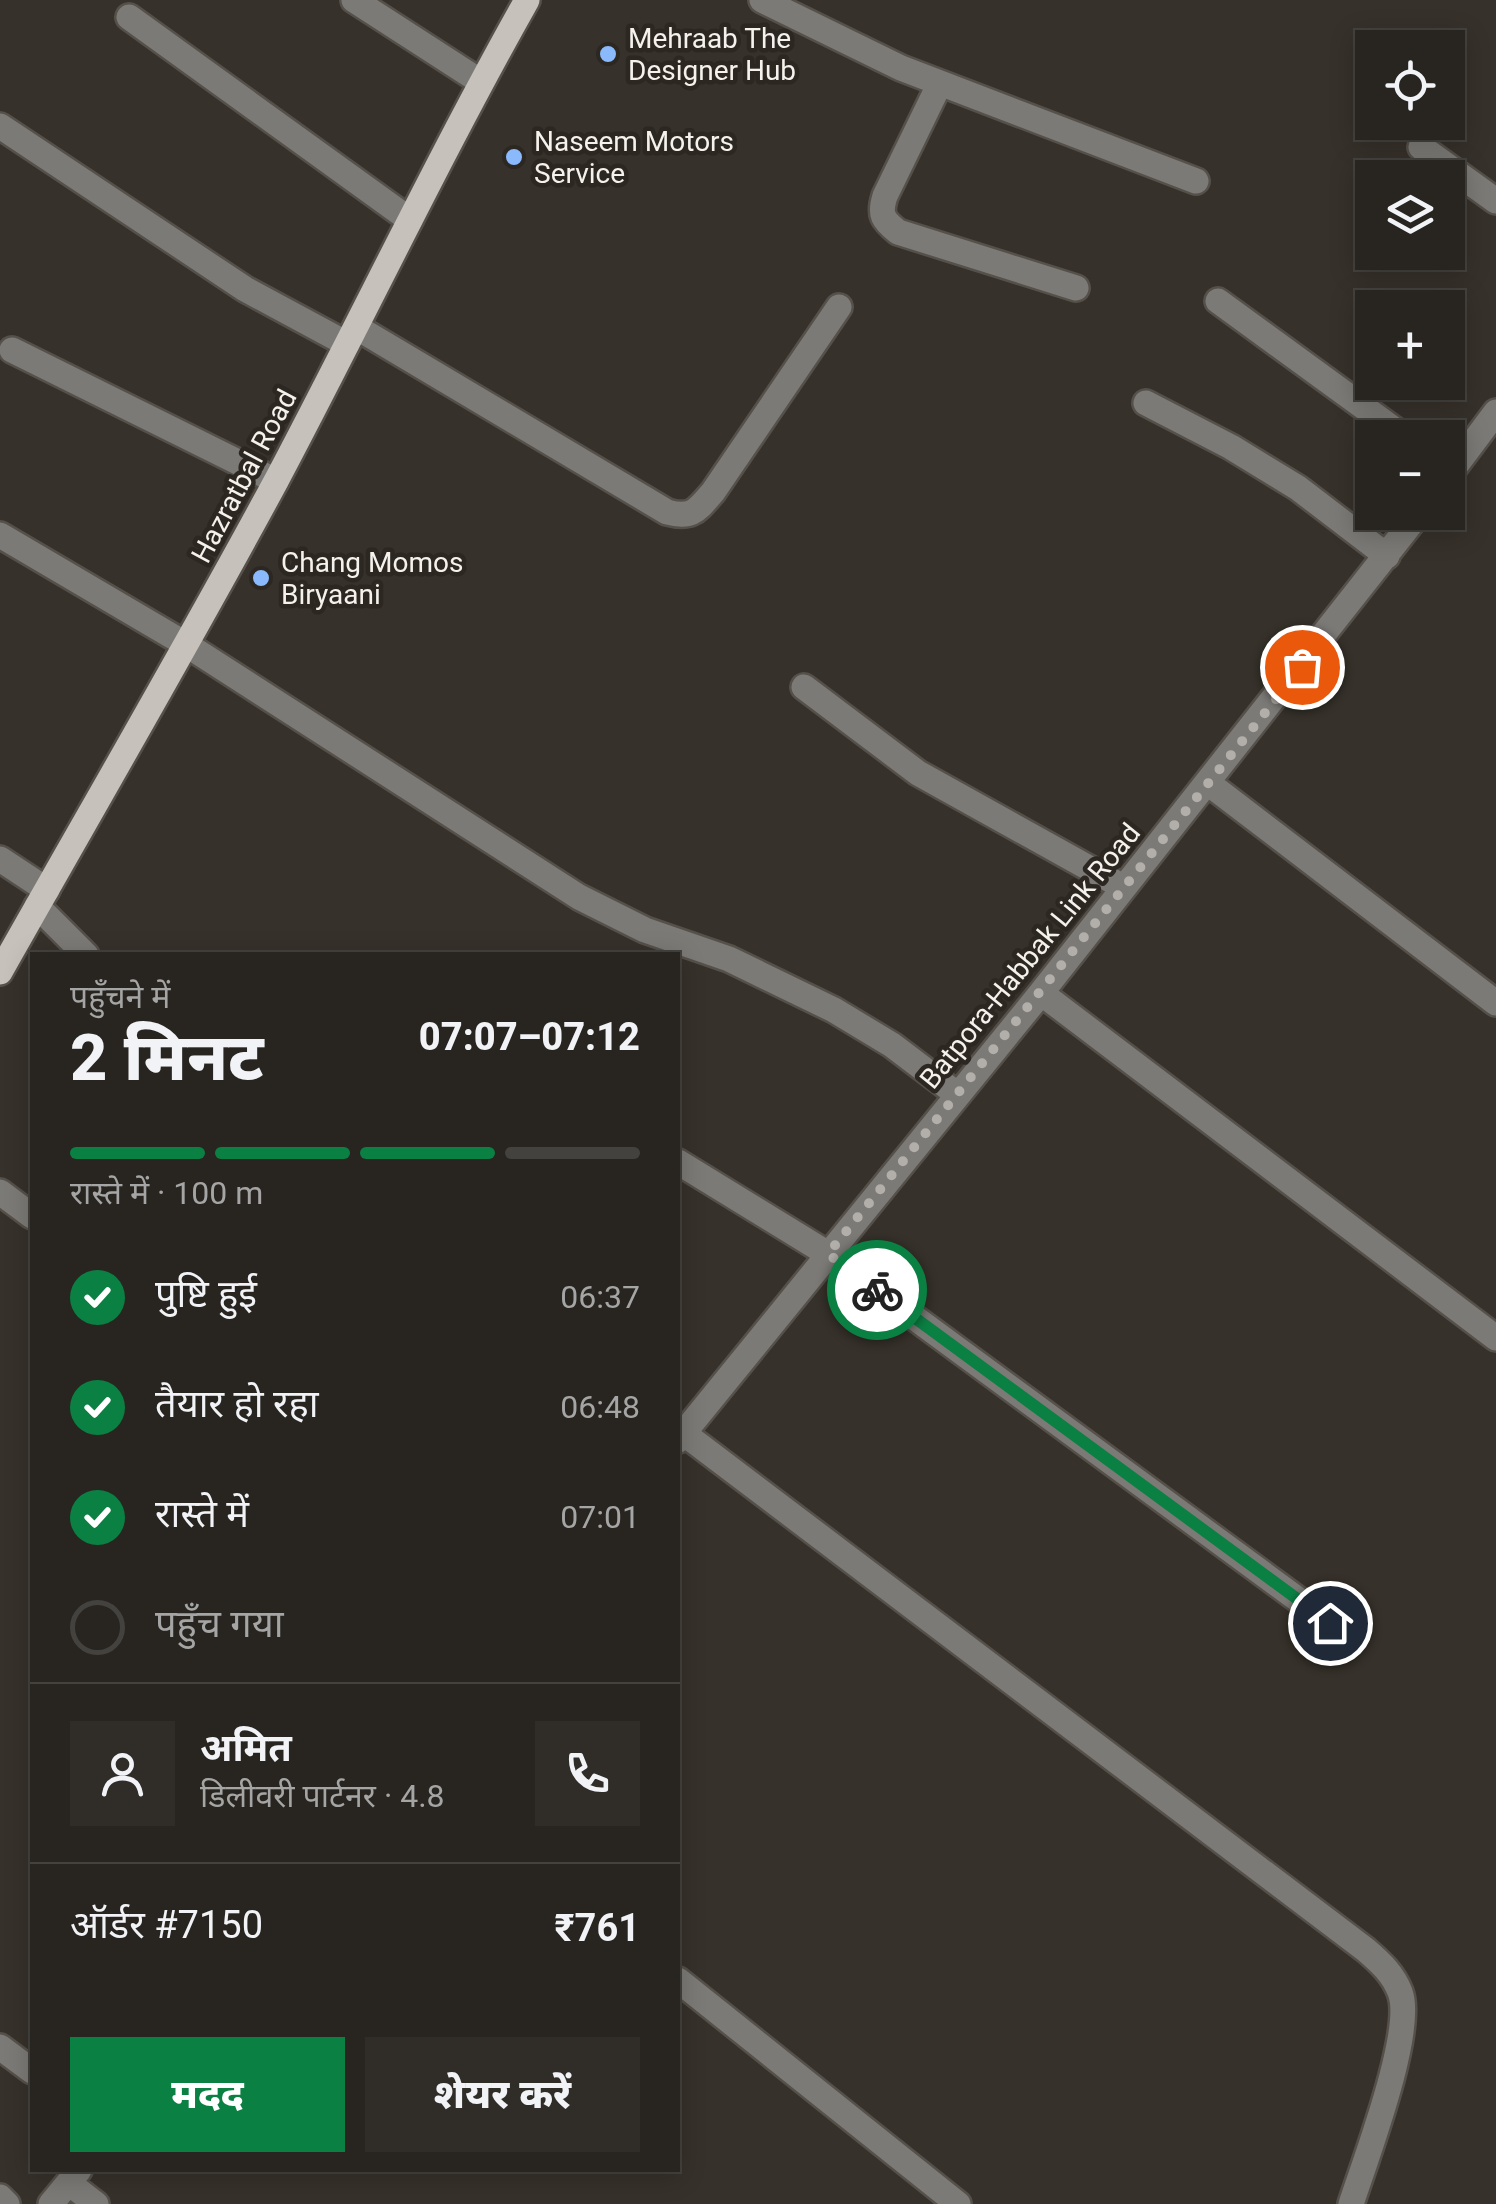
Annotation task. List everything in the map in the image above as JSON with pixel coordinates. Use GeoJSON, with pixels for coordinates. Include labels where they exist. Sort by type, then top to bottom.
{"type":"FeatureCollection","features":[{"type":"Feature","properties":{"kind":"main road","name":"Hazratbal Road"},"geometry":{"type":"LineString","coordinates":[[0,972],[187,645],[528,0]]}},
{"type":"Feature","properties":{"kind":"street"},"geometry":{"type":"LineString","coordinates":[[354,0],[482,82]]}},
{"type":"Feature","properties":{"kind":"street"},"geometry":{"type":"LineString","coordinates":[[762,0],[940,83],[1196,181]]}},
{"type":"Feature","properties":{"kind":"street"},"geometry":{"type":"LineString","coordinates":[[129,16],[410,220]]}},
{"type":"Feature","properties":{"kind":"street"},"geometry":{"type":"LineString","coordinates":[[940,83],[885,196],[880,210],[883,220],[898,232],[1076,288]]}},
{"type":"Feature","properties":{"kind":"street"},"geometry":{"type":"LineString","coordinates":[[0,126],[244,289],[352,336],[668,512],[684,516],[696,511],[722,479],[839,308]]}},
{"type":"Feature","properties":{"kind":"street"},"geometry":{"type":"LineString","coordinates":[[1421,146],[1496,201]]}},
{"type":"Feature","properties":{"kind":"street"},"geometry":{"type":"LineString","coordinates":[[1218,301],[1381,420]]}},
{"type":"Feature","properties":{"kind":"street"},"geometry":{"type":"LineString","coordinates":[[12,350],[276,481]]}},
{"type":"Feature","properties":{"kind":"street"},"geometry":{"type":"LineString","coordinates":[[1146,403],[1231,446],[1298,488],[1387,556]]}},
{"type":"Feature","properties":{"kind":"street"},"geometry":{"type":"LineString","coordinates":[[1465,451],[1496,412]]}},
{"type":"Feature","properties":{"kind":"street","name":"Batpora-Habbak Link Road"},"geometry":{"type":"LineString","coordinates":[[680,1433],[1042,993],[1406,530]]}},
{"type":"Feature","properties":{"kind":"street"},"geometry":{"type":"LineString","coordinates":[[0,534],[187,645],[578,898],[645,930],[730,959],[834,1010],[892,1045],[958,1095]]}},
{"type":"Feature","properties":{"kind":"street"},"geometry":{"type":"LineString","coordinates":[[804,687],[918,773],[1123,887]]}},
{"type":"Feature","properties":{"kind":"street"},"geometry":{"type":"LineString","coordinates":[[1208,783],[1496,1002]]}},
{"type":"Feature","properties":{"kind":"street"},"geometry":{"type":"LineString","coordinates":[[0,859],[42,898],[84,952]]}},
{"type":"Feature","properties":{"kind":"street"},"geometry":{"type":"LineString","coordinates":[[1042,993],[1496,1338]]}},
{"type":"Feature","properties":{"kind":"street"},"geometry":{"type":"LineString","coordinates":[[680,1163],[828,1254],[1330,1623]]}},
{"type":"Feature","properties":{"kind":"street"},"geometry":{"type":"LineString","coordinates":[[0,1192],[30,1214]]}},
{"type":"Feature","properties":{"kind":"street"},"geometry":{"type":"LineString","coordinates":[[680,1435],[1388,1970],[1402,1995],[1404,2026],[1351,2204]]}},
{"type":"Feature","properties":{"kind":"street"},"geometry":{"type":"LineString","coordinates":[[680,1982],[958,2204]]}},
{"type":"Feature","properties":{"kind":"street"},"geometry":{"type":"LineString","coordinates":[[0,2047],[30,2070]]}},
{"type":"Feature","properties":{"kind":"street"},"geometry":{"type":"LineString","coordinates":[[51,2204],[74,2176],[96,2204]]}},
{"type":"Feature","properties":{"kind":"street"},"geometry":{"type":"LineString","coordinates":[[0,2198],[7,2204]]}},
{"type":"Feature","properties":{"kind":"way so far"},"geometry":{"type":"LineString","coordinates":[[877,1290],[828,1254],[1302,667]]}},
{"type":"Feature","properties":{"kind":"place","name":"Mehraab The Designer Hub"},"geometry":{"type":"Point","coordinates":[608,54]}},
{"type":"Feature","properties":{"kind":"place","name":"Naseem Motors Service"},"geometry":{"type":"Point","coordinates":[514,157]}},
{"type":"Feature","properties":{"kind":"place","name":"Chang Momos Biryaani"},"geometry":{"type":"Point","coordinates":[261,578]}},
{"type":"Feature","properties":{"kind":"route"},"geometry":{"type":"LineString","coordinates":[[877,1290],[1330,1623]]}}]}
